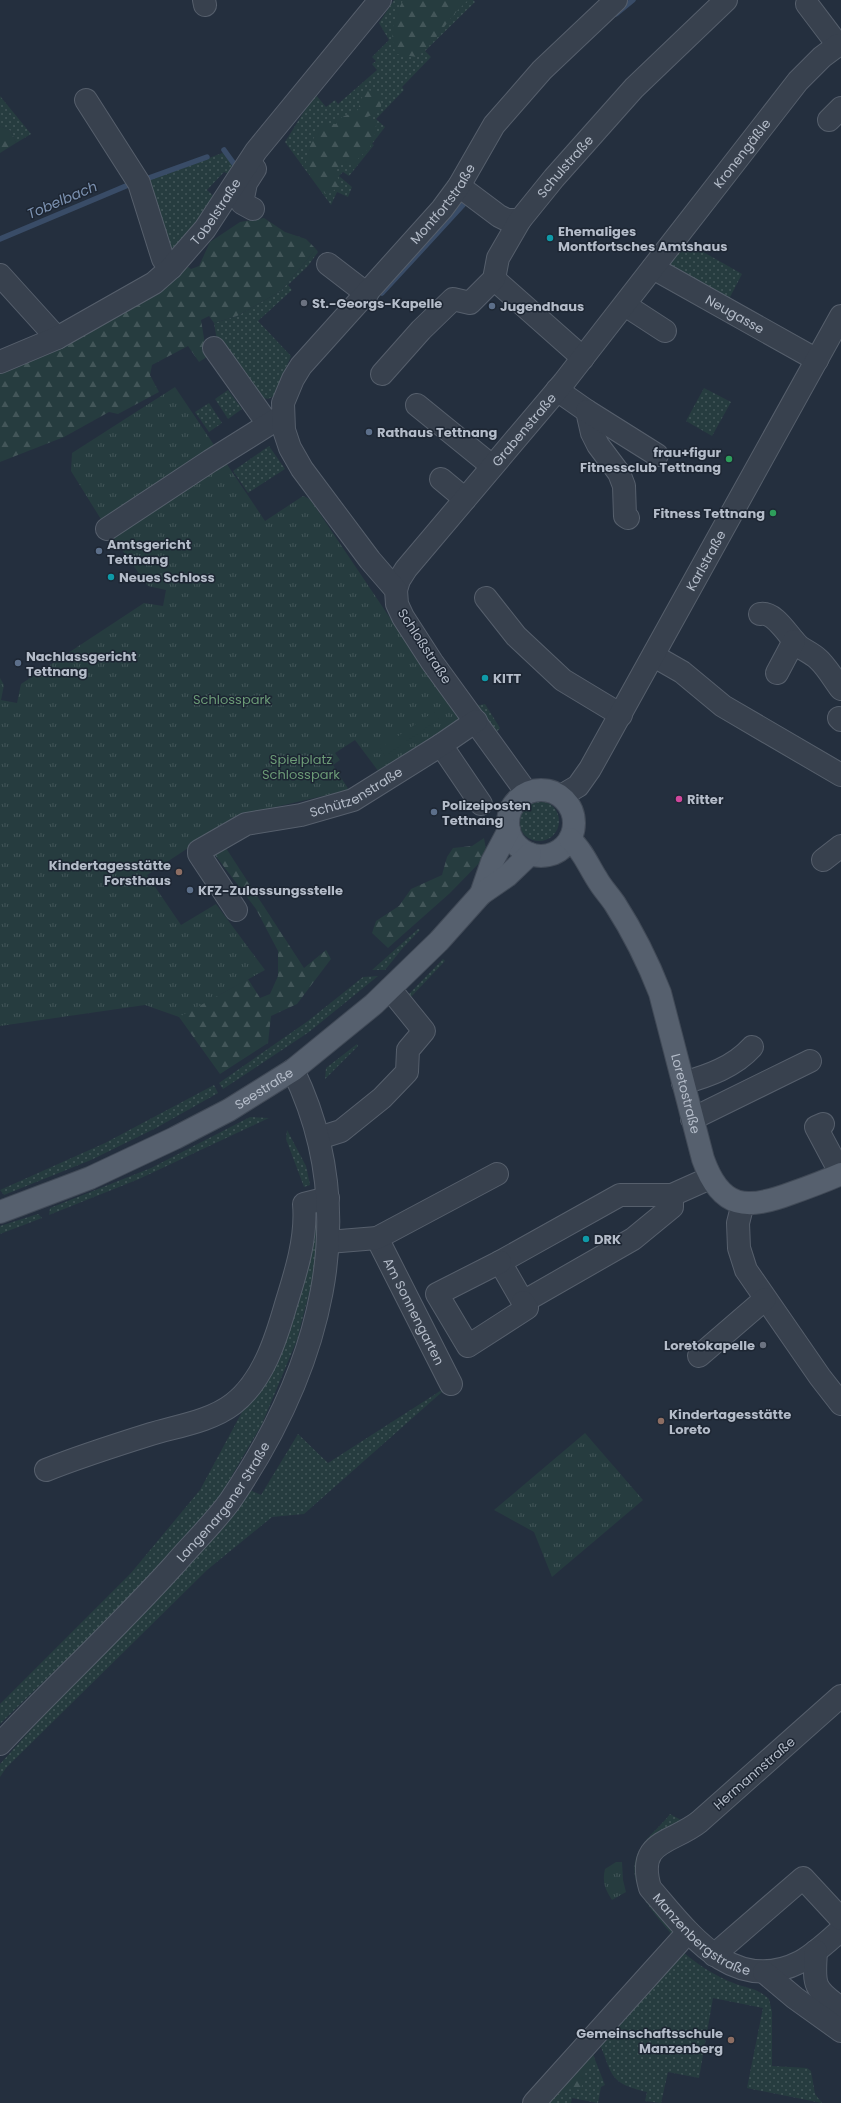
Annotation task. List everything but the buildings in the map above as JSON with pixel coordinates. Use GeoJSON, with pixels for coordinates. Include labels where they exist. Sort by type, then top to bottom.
{"type":"FeatureCollection","features":[{"type":"Feature","properties":{"kind":"main road"},"geometry":{"type":"LineString","coordinates":[[545,790],[561,796],[569,805],[574,816],[574,828],[565,845],[540,856],[530,854],[516,844],[509,830],[508,823],[511,808],[520,797],[527,793],[545,790]]}},
{"type":"Feature","properties":{"kind":"main road","name":"Seestraße"},"geometry":{"type":"LineString","coordinates":[[481,894],[492,862],[509,830]]}},
{"type":"Feature","properties":{"kind":"main road","name":"Loretostraße"},"geometry":{"type":"LineString","coordinates":[[565,845],[586,858],[597,880],[615,905],[640,947],[654,978],[692,1119],[710,1178],[717,1189],[726,1197],[743,1203]]}},
{"type":"Feature","properties":{"kind":"main road","name":"Seestraße"},"geometry":{"type":"LineString","coordinates":[[0,1212],[90,1178],[175,1138],[229,1110],[293,1070],[390,989],[439,941],[481,894],[507,876],[530,854]]}},
{"type":"Feature","properties":{"kind":"main road"},"geometry":{"type":"LineString","coordinates":[[743,1203],[768,1202],[841,1174]]}},
{"type":"Feature","properties":{"kind":"street","name":"Tobelstraße"},"geometry":{"type":"LineString","coordinates":[[0,362],[57,338],[154,283],[171,268],[205,229],[256,151],[380,0]]}},
{"type":"Feature","properties":{"kind":"street","name":"Montfortstraße"},"geometry":{"type":"LineString","coordinates":[[275,420],[287,391],[301,366],[442,209],[459,186],[494,125],[542,70],[616,0]]}},
{"type":"Feature","properties":{"kind":"street","name":"Schulstraße"},"geometry":{"type":"LineString","coordinates":[[494,279],[498,258],[520,220],[612,110],[726,0]]}},
{"type":"Feature","properties":{"kind":"street"},"geometry":{"type":"LineString","coordinates":[[808,4],[839,45]]}},
{"type":"Feature","properties":{"kind":"street","name":"Kronengäßle"},"geometry":{"type":"LineString","coordinates":[[653,268],[798,81],[822,57],[839,45]]}},
{"type":"Feature","properties":{"kind":"street"},"geometry":{"type":"LineString","coordinates":[[86,100],[140,183],[163,259],[171,268]]}},
{"type":"Feature","properties":{"kind":"street"},"geometry":{"type":"LineString","coordinates":[[253,209],[242,203],[246,183],[258,165],[256,151]]}},
{"type":"Feature","properties":{"kind":"street"},"geometry":{"type":"LineString","coordinates":[[459,186],[499,216],[507,220],[520,220]]}},
{"type":"Feature","properties":{"kind":"street"},"geometry":{"type":"LineString","coordinates":[[328,264],[367,294]]}},
{"type":"Feature","properties":{"kind":"street","name":"Grabenstraße"},"geometry":{"type":"LineString","coordinates":[[396,590],[399,580],[406,569],[557,390],[653,268]]}},
{"type":"Feature","properties":{"kind":"street","name":"Neugasse"},"geometry":{"type":"LineString","coordinates":[[653,268],[816,360]]}},
{"type":"Feature","properties":{"kind":"street"},"geometry":{"type":"LineString","coordinates":[[0,275],[57,338]]}},
{"type":"Feature","properties":{"kind":"street"},"geometry":{"type":"LineString","coordinates":[[382,374],[421,330],[453,299],[470,303],[494,279],[583,358]]}},
{"type":"Feature","properties":{"kind":"street"},"geometry":{"type":"LineString","coordinates":[[625,305],[665,331]]}},
{"type":"Feature","properties":{"kind":"street","name":"Karlstraße"},"geometry":{"type":"LineString","coordinates":[[561,796],[578,786],[621,715],[841,316]]}},
{"type":"Feature","properties":{"kind":"street"},"geometry":{"type":"LineString","coordinates":[[214,348],[284,430],[290,448],[302,469],[370,560],[396,590]]}},
{"type":"Feature","properties":{"kind":"street"},"geometry":{"type":"LineString","coordinates":[[557,390],[587,411],[658,455]]}},
{"type":"Feature","properties":{"kind":"street"},"geometry":{"type":"LineString","coordinates":[[417,405],[492,466]]}},
{"type":"Feature","properties":{"kind":"street"},"geometry":{"type":"LineString","coordinates":[[587,411],[592,433],[598,445],[619,473],[624,486],[625,516],[628,518]]}},
{"type":"Feature","properties":{"kind":"street"},"geometry":{"type":"LineString","coordinates":[[107,529],[275,420]]}},
{"type":"Feature","properties":{"kind":"street"},"geometry":{"type":"LineString","coordinates":[[441,478],[465,499]]}},
{"type":"Feature","properties":{"kind":"street","name":"Schloßstraße"},"geometry":{"type":"LineString","coordinates":[[396,590],[397,604],[403,617],[432,662],[527,793]]}},
{"type":"Feature","properties":{"kind":"street"},"geometry":{"type":"LineString","coordinates":[[486,598],[516,636],[563,680],[621,715]]}},
{"type":"Feature","properties":{"kind":"street"},"geometry":{"type":"LineString","coordinates":[[760,614],[764,614],[780,622],[794,641],[818,659],[841,689]]}},
{"type":"Feature","properties":{"kind":"street"},"geometry":{"type":"LineString","coordinates":[[777,673],[794,641]]}},
{"type":"Feature","properties":{"kind":"street"},"geometry":{"type":"LineString","coordinates":[[654,656],[682,672],[723,706],[841,775]]}},
{"type":"Feature","properties":{"kind":"street","name":"Schützenstraße"},"geometry":{"type":"LineString","coordinates":[[236,910],[199,854],[199,851],[224,835],[246,824],[301,815],[353,800],[441,745],[476,721]]}},
{"type":"Feature","properties":{"kind":"street"},"geometry":{"type":"LineString","coordinates":[[441,745],[481,804]]}},
{"type":"Feature","properties":{"kind":"street"},"geometry":{"type":"LineString","coordinates":[[822,860],[841,846]]}},
{"type":"Feature","properties":{"kind":"street"},"geometry":{"type":"LineString","coordinates":[[318,1138],[341,1132],[382,1098],[407,1072],[408,1050],[424,1031],[390,989]]}},
{"type":"Feature","properties":{"kind":"street"},"geometry":{"type":"LineString","coordinates":[[683,1083],[713,1073],[734,1063],[752,1048]]}},
{"type":"Feature","properties":{"kind":"street"},"geometry":{"type":"LineString","coordinates":[[692,1119],[810,1060]]}},
{"type":"Feature","properties":{"kind":"street","name":"Langenargener Straße"},"geometry":{"type":"LineString","coordinates":[[0,1744],[151,1590],[229,1502],[276,1422],[295,1384],[310,1342],[325,1274],[328,1242],[328,1198],[318,1138],[308,1100],[293,1070]]}},
{"type":"Feature","properties":{"kind":"street"},"geometry":{"type":"LineString","coordinates":[[823,1124],[816,1127],[841,1174]]}},
{"type":"Feature","properties":{"kind":"street"},"geometry":{"type":"LineString","coordinates":[[328,1242],[377,1238],[497,1174]]}},
{"type":"Feature","properties":{"kind":"street"},"geometry":{"type":"LineString","coordinates":[[500,1262],[527,1308],[468,1346],[437,1294],[500,1262],[620,1195],[672,1195],[710,1178]]}},
{"type":"Feature","properties":{"kind":"street"},"geometry":{"type":"LineString","coordinates":[[523,1302],[633,1239],[672,1207],[672,1195]]}},
{"type":"Feature","properties":{"kind":"street"},"geometry":{"type":"LineString","coordinates":[[46,1470],[90,1453],[201,1420],[234,1404],[257,1379],[282,1319],[297,1267],[304,1231],[304,1204],[328,1198]]}},
{"type":"Feature","properties":{"kind":"street"},"geometry":{"type":"LineString","coordinates":[[743,1203],[738,1223],[740,1256],[746,1270],[820,1378],[841,1404]]}},
{"type":"Feature","properties":{"kind":"street","name":"Am Sonnengarten"},"geometry":{"type":"LineString","coordinates":[[377,1238],[451,1384]]}},
{"type":"Feature","properties":{"kind":"street"},"geometry":{"type":"LineString","coordinates":[[699,1356],[765,1299]]}},
{"type":"Feature","properties":{"kind":"street","name":"Hermannstraße"},"geometry":{"type":"LineString","coordinates":[[662,1841],[677,1836],[699,1822],[841,1696]]}},
{"type":"Feature","properties":{"kind":"street","name":"Manzenbergstraße"},"geometry":{"type":"LineString","coordinates":[[662,1841],[653,1849],[647,1866],[647,1876],[650,1888],[688,1932],[714,1955],[732,1965],[749,1970],[764,1972]]}},
{"type":"Feature","properties":{"kind":"street"},"geometry":{"type":"LineString","coordinates":[[714,1955],[803,1878],[841,1919]]}},
{"type":"Feature","properties":{"kind":"street"},"geometry":{"type":"LineString","coordinates":[[764,1972],[782,1969],[800,1962],[841,1930]]}},
{"type":"Feature","properties":{"kind":"street"},"geometry":{"type":"LineString","coordinates":[[534,2103],[688,1932]]}},
{"type":"Feature","properties":{"kind":"street"},"geometry":{"type":"LineString","coordinates":[[816,1950],[815,1974],[818,1988],[822,1995],[841,2008]]}},
{"type":"Feature","properties":{"kind":"street"},"geometry":{"type":"LineString","coordinates":[[764,1972],[795,1998],[841,2031]]}},
{"type":"Feature","properties":{"kind":"green space"},"geometry":{"type":"Polygon","coordinates":[[[394,0],[473,0],[475,2],[425,51],[431,57],[402,87],[404,90],[376,119],[385,127],[372,144],[374,145],[349,176],[343,172],[339,176],[352,187],[348,197],[337,192],[331,205],[285,142],[315,94],[326,107],[335,100],[338,104],[377,70],[372,64],[376,61],[372,57],[389,40],[379,23],[394,0]]]}},
{"type":"Feature","properties":{"kind":"green space"},"geometry":{"type":"Polygon","coordinates":[[[403,0],[469,0],[455,13],[431,44],[417,57],[396,54],[394,46],[393,26],[403,0]]]}},
{"type":"Feature","properties":{"kind":"green space"},"geometry":{"type":"Polygon","coordinates":[[[367,90],[377,92],[381,101],[381,108],[379,111],[367,117],[376,123],[372,143],[369,149],[355,163],[342,163],[336,171],[340,185],[331,193],[325,194],[312,178],[306,166],[310,146],[324,123],[336,124],[338,119],[358,110],[361,99],[367,90]]]}},
{"type":"Feature","properties":{"kind":"green space"},"geometry":{"type":"Polygon","coordinates":[[[0,96],[31,134],[16,143],[11,131],[0,126],[0,96]]]}},
{"type":"Feature","properties":{"kind":"green space"},"geometry":{"type":"Polygon","coordinates":[[[0,126],[11,131],[16,143],[0,153],[0,126]]]}},
{"type":"Feature","properties":{"kind":"green space"},"geometry":{"type":"Polygon","coordinates":[[[225,152],[237,171],[233,176],[224,172],[207,190],[218,200],[173,254],[144,182],[225,152]]]}},
{"type":"Feature","properties":{"kind":"green space"},"geometry":{"type":"Polygon","coordinates":[[[264,218],[285,232],[306,239],[316,249],[281,291],[237,316],[214,323],[209,316],[201,320],[205,344],[210,355],[199,362],[188,346],[152,365],[150,375],[159,392],[118,414],[109,412],[64,437],[0,462],[0,371],[184,264],[191,269],[199,266],[210,242],[240,222],[264,218]]]}},
{"type":"Feature","properties":{"kind":"green space"},"geometry":{"type":"Polygon","coordinates":[[[684,241],[742,274],[728,301],[663,265],[684,241]]]}},
{"type":"Feature","properties":{"kind":"green space"},"geometry":{"type":"Polygon","coordinates":[[[316,249],[318,252],[308,266],[288,285],[292,290],[258,321],[291,356],[274,396],[268,399],[260,397],[217,341],[214,323],[237,316],[281,291],[316,249]]]}},
{"type":"Feature","properties":{"kind":"green space","name":"Schlosspark"},"geometry":{"type":"Polygon","coordinates":[[[175,387],[265,521],[303,496],[310,499],[423,667],[465,720],[382,776],[355,740],[335,753],[340,760],[333,765],[349,790],[237,816],[147,875],[181,925],[216,904],[265,970],[179,1017],[145,1005],[0,1026],[0,678],[4,685],[1,700],[17,703],[21,684],[144,603],[163,606],[166,590],[148,586],[107,529],[71,471],[72,453],[175,387]]]}},
{"type":"Feature","properties":{"kind":"green space"},"geometry":{"type":"Polygon","coordinates":[[[704,388],[731,402],[712,436],[686,421],[704,388]]]}},
{"type":"Feature","properties":{"kind":"green space"},"geometry":{"type":"Polygon","coordinates":[[[228,390],[242,409],[228,419],[215,399],[228,390]]]}},
{"type":"Feature","properties":{"kind":"green space"},"geometry":{"type":"Polygon","coordinates":[[[209,403],[222,423],[209,432],[195,412],[209,403]]]}},
{"type":"Feature","properties":{"kind":"green space"},"geometry":{"type":"Polygon","coordinates":[[[269,446],[285,469],[248,493],[233,471],[269,446]]]}},
{"type":"Feature","properties":{"kind":"green space"},"geometry":{"type":"Polygon","coordinates":[[[485,704],[500,728],[495,734],[475,706],[485,704]]]}},
{"type":"Feature","properties":{"kind":"green space"},"geometry":{"type":"Polygon","coordinates":[[[434,712],[439,719],[385,756],[380,748],[434,712]]]}},
{"type":"Feature","properties":{"kind":"green space"},"geometry":{"type":"Polygon","coordinates":[[[539,801],[553,807],[559,821],[553,835],[539,841],[525,835],[519,821],[525,807],[539,801]]]}},
{"type":"Feature","properties":{"kind":"green space"},"geometry":{"type":"Polygon","coordinates":[[[484,838],[487,855],[450,893],[388,948],[372,933],[376,921],[399,906],[411,889],[442,875],[447,857],[453,848],[472,846],[484,838]]]}},
{"type":"Feature","properties":{"kind":"green space"},"geometry":{"type":"Polygon","coordinates":[[[224,845],[304,968],[326,950],[331,959],[297,1004],[271,1016],[268,1043],[220,1074],[179,1017],[161,1002],[219,995],[248,979],[260,998],[270,994],[278,976],[278,951],[256,909],[212,851],[224,845]]]}},
{"type":"Feature","properties":{"kind":"green space"},"geometry":{"type":"Polygon","coordinates":[[[418,929],[420,930],[385,970],[372,970],[418,929]]]}},
{"type":"Feature","properties":{"kind":"green space"},"geometry":{"type":"Polygon","coordinates":[[[443,959],[445,961],[410,998],[407,996],[443,959]]]}},
{"type":"Feature","properties":{"kind":"green space"},"geometry":{"type":"Polygon","coordinates":[[[378,976],[309,1032],[223,1089],[219,1083],[308,1021],[363,977],[378,976]]]}},
{"type":"Feature","properties":{"kind":"green space"},"geometry":{"type":"Polygon","coordinates":[[[357,1044],[358,1046],[325,1079],[326,1068],[357,1044]]]}},
{"type":"Feature","properties":{"kind":"green space"},"geometry":{"type":"Polygon","coordinates":[[[214,1085],[218,1093],[156,1128],[91,1160],[4,1195],[0,1190],[105,1143],[214,1085]]]}},
{"type":"Feature","properties":{"kind":"green space"},"geometry":{"type":"Polygon","coordinates":[[[250,1117],[269,1118],[139,1179],[49,1215],[50,1208],[151,1168],[250,1117]]]}},
{"type":"Feature","properties":{"kind":"green space"},"geometry":{"type":"Polygon","coordinates":[[[287,1130],[306,1166],[310,1185],[304,1187],[286,1139],[287,1130]]]}},
{"type":"Feature","properties":{"kind":"green space"},"geometry":{"type":"Polygon","coordinates":[[[38,1214],[42,1218],[0,1234],[0,1226],[38,1214]]]}},
{"type":"Feature","properties":{"kind":"green space"},"geometry":{"type":"Polygon","coordinates":[[[313,1217],[316,1219],[318,1236],[316,1266],[297,1340],[262,1424],[220,1496],[148,1580],[0,1724],[0,1704],[131,1573],[200,1490],[264,1371],[313,1217]]]}},
{"type":"Feature","properties":{"kind":"green space"},"geometry":{"type":"Polygon","coordinates":[[[451,1384],[304,1514],[272,1517],[207,1570],[6,1768],[0,1777],[0,1764],[248,1489],[261,1495],[298,1434],[328,1463],[451,1384]]]}},
{"type":"Feature","properties":{"kind":"green space"},"geometry":{"type":"Polygon","coordinates":[[[585,1433],[643,1500],[552,1577],[534,1532],[494,1510],[585,1433]]]}},
{"type":"Feature","properties":{"kind":"green space"},"geometry":{"type":"Polygon","coordinates":[[[670,1814],[688,1824],[647,1848],[679,1933],[674,1937],[643,1896],[637,1885],[635,1873],[635,1861],[640,1849],[670,1814]]]}},
{"type":"Feature","properties":{"kind":"green space"},"geometry":{"type":"Polygon","coordinates":[[[616,1862],[622,1862],[623,1880],[626,1892],[612,1900],[605,1885],[604,1874],[605,1869],[616,1862]]]}},
{"type":"Feature","properties":{"kind":"green space"},"geometry":{"type":"Polygon","coordinates":[[[677,1947],[712,1973],[728,1981],[757,1991],[769,1999],[772,2012],[772,2066],[807,2068],[811,2071],[815,2094],[822,2103],[747,2088],[763,2008],[713,1998],[699,2078],[668,2072],[661,2103],[645,2101],[647,2092],[634,2089],[618,2081],[610,2070],[599,2042],[677,1947]]]}},
{"type":"Feature","properties":{"kind":"green space"},"geometry":{"type":"Polygon","coordinates":[[[588,2042],[605,2085],[601,2087],[598,2103],[572,2098],[571,2103],[534,2103],[588,2042]]]}},
{"type":"Feature","properties":{"kind":"green space"},"geometry":{"type":"Polygon","coordinates":[[[588,2042],[595,2059],[591,2062],[587,2069],[581,2090],[571,2089],[564,2091],[557,2095],[550,2103],[534,2103],[588,2042]]]}},
{"type":"Feature","properties":{"kind":"waterway"},"geometry":{"type":"LineString","coordinates":[[616,14],[633,0]]}},
{"type":"Feature","properties":{"kind":"waterway","name":"Tobelbach"},"geometry":{"type":"LineString","coordinates":[[224,150],[237,168]]}},
{"type":"Feature","properties":{"kind":"waterway","name":"Tobelbach"},"geometry":{"type":"LineString","coordinates":[[146,179],[207,157]]}},
{"type":"Feature","properties":{"kind":"waterway","name":"Tobelbach"},"geometry":{"type":"LineString","coordinates":[[0,239],[133,183]]}},
{"type":"Feature","properties":{"kind":"waterway"},"geometry":{"type":"LineString","coordinates":[[382,293],[463,205]]}},
{"type":"Feature","properties":{"kind":"place","name":"Ehemaliges Montfortsches Amtshaus"},"geometry":{"type":"Point","coordinates":[550,238]}},
{"type":"Feature","properties":{"kind":"place","name":"St.-Georgs-Kapelle"},"geometry":{"type":"Point","coordinates":[304,303]}},
{"type":"Feature","properties":{"kind":"place","name":"Jugendhaus"},"geometry":{"type":"Point","coordinates":[492,306]}},
{"type":"Feature","properties":{"kind":"place","name":"Rathaus Tettnang"},"geometry":{"type":"Point","coordinates":[369,432]}},
{"type":"Feature","properties":{"kind":"place","name":"frau+figur Fitnessclub Tettnang"},"geometry":{"type":"Point","coordinates":[729,459]}},
{"type":"Feature","properties":{"kind":"place","name":"Fitness Tettnang"},"geometry":{"type":"Point","coordinates":[773,513]}},
{"type":"Feature","properties":{"kind":"place","name":"Amtsgericht Tettnang"},"geometry":{"type":"Point","coordinates":[99,551]}},
{"type":"Feature","properties":{"kind":"place","name":"Neues Schloss"},"geometry":{"type":"Point","coordinates":[111,577]}},
{"type":"Feature","properties":{"kind":"place","name":"Nachlassgericht Tettnang"},"geometry":{"type":"Point","coordinates":[18,663]}},
{"type":"Feature","properties":{"kind":"place","name":"KITT"},"geometry":{"type":"Point","coordinates":[485,678]}},
{"type":"Feature","properties":{"kind":"place","name":"Ritter"},"geometry":{"type":"Point","coordinates":[679,799]}},
{"type":"Feature","properties":{"kind":"place","name":"Polizeiposten Tettnang"},"geometry":{"type":"Point","coordinates":[434,812]}},
{"type":"Feature","properties":{"kind":"place","name":"Kindertagesstätte Forsthaus"},"geometry":{"type":"Point","coordinates":[179,872]}},
{"type":"Feature","properties":{"kind":"place","name":"KFZ-Zulassungsstelle"},"geometry":{"type":"Point","coordinates":[190,890]}},
{"type":"Feature","properties":{"kind":"place","name":"DRK"},"geometry":{"type":"Point","coordinates":[586,1239]}},
{"type":"Feature","properties":{"kind":"place","name":"Loretokapelle"},"geometry":{"type":"Point","coordinates":[763,1345]}},
{"type":"Feature","properties":{"kind":"place","name":"Kindertagesstätte Loreto"},"geometry":{"type":"Point","coordinates":[661,1421]}},
{"type":"Feature","properties":{"kind":"place","name":"Gemeinschaftsschule Manzenberg"},"geometry":{"type":"Point","coordinates":[731,2040]}},
{"type":"Feature","properties":{"kind":"park label","name":"Spielplatz Schlosspark"},"geometry":{"type":"Point","coordinates":[301,766]}}]}
